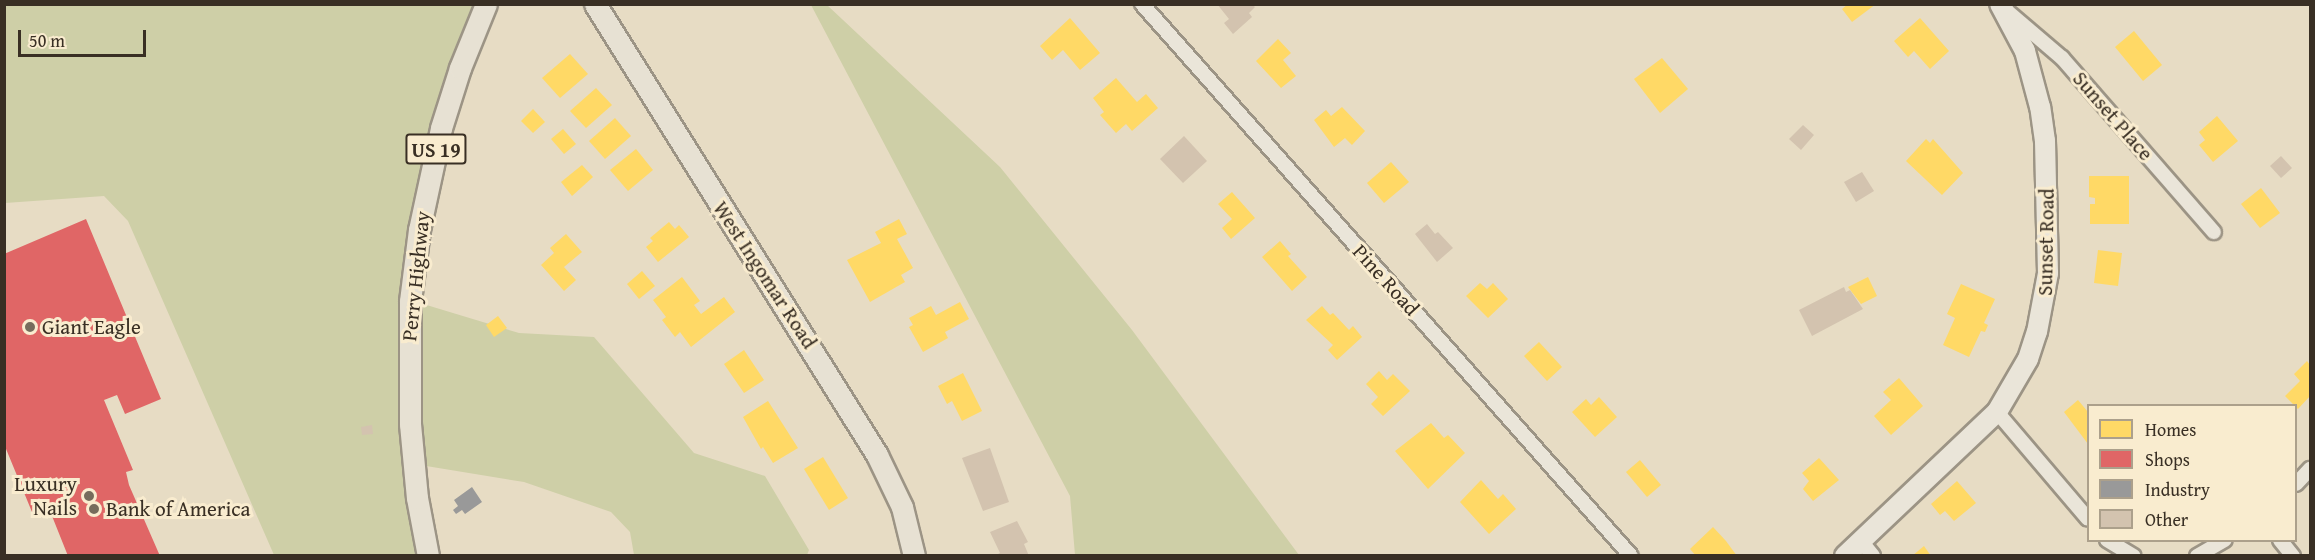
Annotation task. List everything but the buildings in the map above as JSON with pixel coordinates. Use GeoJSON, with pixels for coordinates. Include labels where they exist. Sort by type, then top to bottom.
{"type":"FeatureCollection","features":[{"type":"Feature","properties":{"kind":"main road","name":"Perry Highway"},"geometry":{"type":"LineString","coordinates":[[428,555],[417,498],[410,424],[408,342],[411,289],[419,230],[441,128],[460,68],[486,4]]}},
{"type":"Feature","properties":{"kind":"main road","name":"West Ingomar Road"},"geometry":{"type":"LineString","coordinates":[[595,4],[877,455],[902,507],[914,555]]}},
{"type":"Feature","properties":{"kind":"street","name":"Pine Road"},"geometry":{"type":"LineString","coordinates":[[1142,4],[1631,555]]}},
{"type":"Feature","properties":{"kind":"street","name":"Sunset Place"},"geometry":{"type":"LineString","coordinates":[[2001,6],[2062,58],[2214,232]]}},
{"type":"Feature","properties":{"kind":"street","name":"Sunset Road"},"geometry":{"type":"LineString","coordinates":[[1845,555],[1867,548],[1997,412],[2028,359],[2037,332],[2044,304],[2048,262],[2045,141],[2040,107],[2025,51],[2001,6]]}},
{"type":"Feature","properties":{"kind":"street"},"geometry":{"type":"LineString","coordinates":[[1997,412],[2087,518]]}},
{"type":"Feature","properties":{"kind":"street"},"geometry":{"type":"LineString","coordinates":[[2297,482],[2310,469]]}},
{"type":"Feature","properties":{"kind":"street"},"geometry":{"type":"LineString","coordinates":[[2111,542],[2134,555]]}},
{"type":"Feature","properties":{"kind":"street"},"geometry":{"type":"LineString","coordinates":[[2197,555],[2221,542]]}},
{"type":"Feature","properties":{"kind":"street"},"geometry":{"type":"LineString","coordinates":[[2282,542],[2293,555]]}},
{"type":"Feature","properties":{"kind":"green space"},"geometry":{"type":"Polygon","coordinates":[[[5,5],[486,5],[473,35],[410,300],[519,333],[594,337],[694,453],[765,476],[809,550],[807,555],[634,555],[630,532],[611,512],[524,482],[414,464],[428,555],[274,555],[128,221],[104,196],[5,203],[5,5]]]}},
{"type":"Feature","properties":{"kind":"green space"},"geometry":{"type":"Polygon","coordinates":[[[811,5],[827,5],[1000,167],[1132,330],[1299,555],[1075,555],[1070,496],[811,5]]]}},
{"type":"Feature","properties":{"kind":"place","name":"Giant Eagle"},"geometry":{"type":"Point","coordinates":[30,327]}},
{"type":"Feature","properties":{"kind":"place","name":"Luxury Nails"},"geometry":{"type":"Point","coordinates":[89,496]}},
{"type":"Feature","properties":{"kind":"place","name":"Bank of America"},"geometry":{"type":"Point","coordinates":[94,509]}}]}
